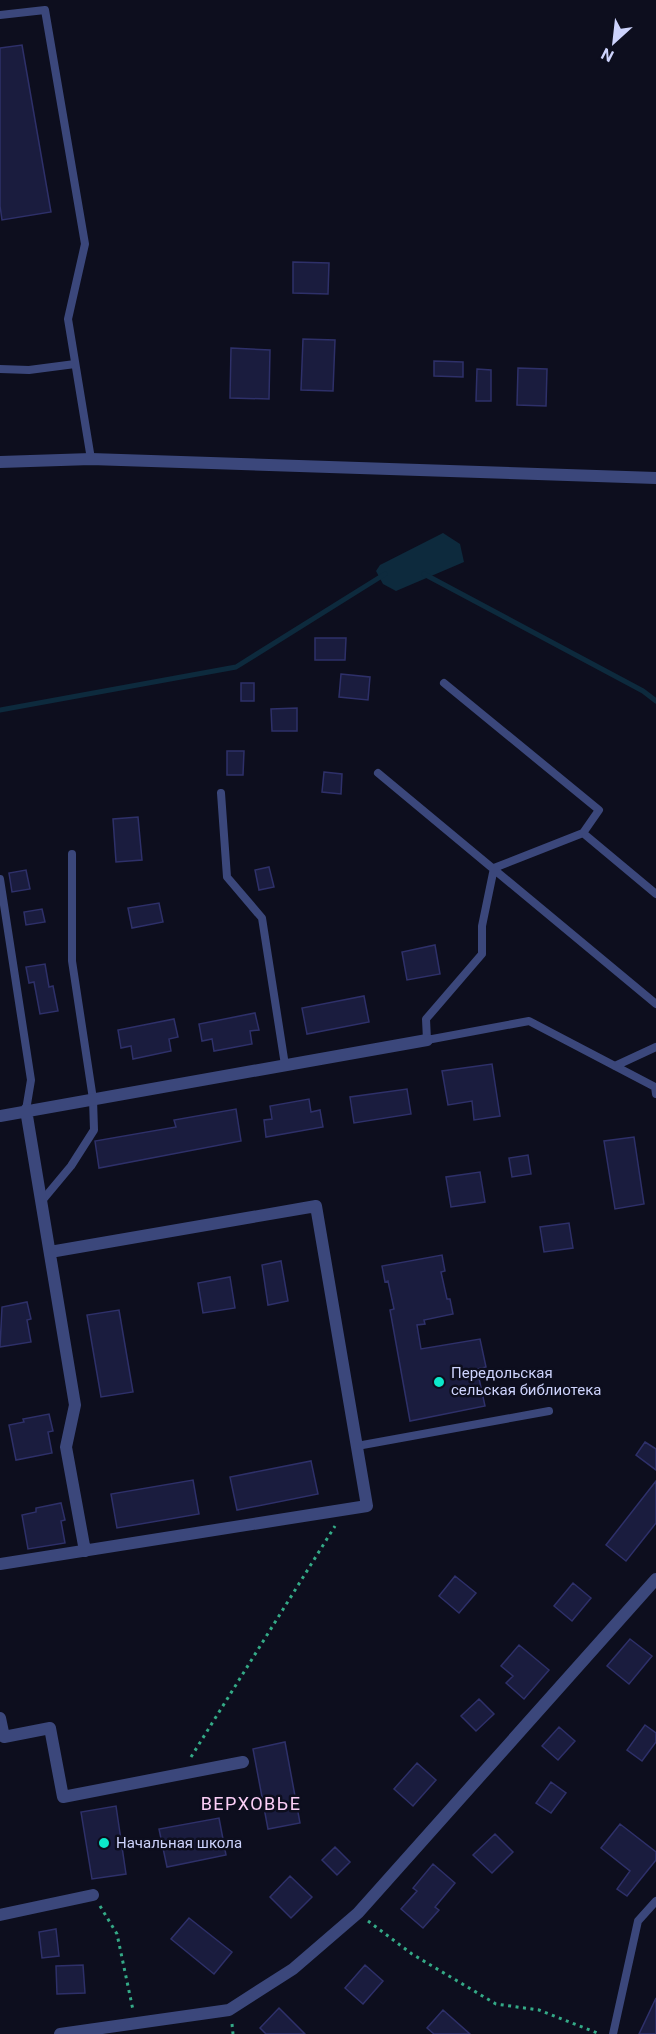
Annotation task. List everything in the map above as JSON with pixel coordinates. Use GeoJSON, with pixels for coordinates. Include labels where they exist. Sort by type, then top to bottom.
{"type":"FeatureCollection","features":[{"type":"Feature","properties":{"kind":"street"},"geometry":{"type":"LineString","coordinates":[[0,462],[90,459],[656,478]]}},
{"type":"Feature","properties":{"kind":"street"},"geometry":{"type":"LineString","coordinates":[[0,1116],[427,1040]]}},
{"type":"Feature","properties":{"kind":"street"},"geometry":{"type":"LineString","coordinates":[[26,1110],[75,1405],[66,1447],[85,1551]]}},
{"type":"Feature","properties":{"kind":"street"},"geometry":{"type":"LineString","coordinates":[[0,1564],[367,1506],[316,1206],[50,1252]]}},
{"type":"Feature","properties":{"kind":"street"},"geometry":{"type":"LineString","coordinates":[[60,2034],[229,2010],[293,1969],[358,1913],[656,1579]]}},
{"type":"Feature","properties":{"kind":"street"},"geometry":{"type":"LineString","coordinates":[[0,1718],[4,1737],[50,1728],[63,1797],[243,1762]]}},
{"type":"Feature","properties":{"kind":"street"},"geometry":{"type":"LineString","coordinates":[[0,1916],[93,1895]]}},
{"type":"Feature","properties":{"kind":"lane"},"geometry":{"type":"LineString","coordinates":[[0,15],[45,10],[85,244],[68,319],[90,459]]}},
{"type":"Feature","properties":{"kind":"lane"},"geometry":{"type":"LineString","coordinates":[[0,369],[29,370],[75,364]]}},
{"type":"Feature","properties":{"kind":"lane"},"geometry":{"type":"LineString","coordinates":[[444,683],[599,810],[583,833],[494,868]]}},
{"type":"Feature","properties":{"kind":"lane"},"geometry":{"type":"LineString","coordinates":[[378,773],[656,1004]]}},
{"type":"Feature","properties":{"kind":"lane"},"geometry":{"type":"LineString","coordinates":[[221,793],[227,877],[262,918],[285,1065]]}},
{"type":"Feature","properties":{"kind":"lane"},"geometry":{"type":"LineString","coordinates":[[583,833],[656,894]]}},
{"type":"Feature","properties":{"kind":"lane"},"geometry":{"type":"LineString","coordinates":[[41,1202],[71,1166],[94,1130],[93,1099],[72,961],[72,854]]}},
{"type":"Feature","properties":{"kind":"lane"},"geometry":{"type":"LineString","coordinates":[[494,868],[482,926],[482,954],[426,1020],[427,1040],[529,1021],[655,1087],[656,1094]]}},
{"type":"Feature","properties":{"kind":"lane"},"geometry":{"type":"LineString","coordinates":[[0,879],[31,1080],[26,1110]]}},
{"type":"Feature","properties":{"kind":"lane"},"geometry":{"type":"LineString","coordinates":[[615,1066],[656,1047]]}},
{"type":"Feature","properties":{"kind":"lane"},"geometry":{"type":"LineString","coordinates":[[357,1446],[549,1411]]}},
{"type":"Feature","properties":{"kind":"lane"},"geometry":{"type":"LineString","coordinates":[[613,2034],[638,1921],[656,1901]]}},
{"type":"Feature","properties":{"kind":"path"},"geometry":{"type":"LineString","coordinates":[[181,1774],[345,1509]]}},
{"type":"Feature","properties":{"kind":"path"},"geometry":{"type":"LineString","coordinates":[[93,1895],[117,1934],[136,2024]]}},
{"type":"Feature","properties":{"kind":"path"},"geometry":{"type":"LineString","coordinates":[[358,1913],[411,1954],[496,2004],[539,2010],[600,2034]]}},
{"type":"Feature","properties":{"kind":"water"},"geometry":{"type":"Polygon","coordinates":[[[443,533],[460,544],[464,562],[396,591],[383,584],[376,571],[380,565],[443,533]]]}},
{"type":"Feature","properties":{"kind":"building"},"geometry":{"type":"Polygon","coordinates":[[[22,45],[51,212],[2,220],[0,206],[0,48],[22,45]]]}},
{"type":"Feature","properties":{"kind":"building"},"geometry":{"type":"Polygon","coordinates":[[[293,262],[329,263],[328,294],[293,293],[293,262]]]}},
{"type":"Feature","properties":{"kind":"building"},"geometry":{"type":"Polygon","coordinates":[[[303,339],[335,340],[333,391],[301,390],[303,339]]]}},
{"type":"Feature","properties":{"kind":"building"},"geometry":{"type":"Polygon","coordinates":[[[231,348],[270,350],[269,399],[230,398],[231,348]]]}},
{"type":"Feature","properties":{"kind":"building"},"geometry":{"type":"Polygon","coordinates":[[[434,361],[463,362],[463,377],[434,376],[434,361]]]}},
{"type":"Feature","properties":{"kind":"building"},"geometry":{"type":"Polygon","coordinates":[[[518,368],[547,369],[546,406],[517,405],[518,368]]]}},
{"type":"Feature","properties":{"kind":"building"},"geometry":{"type":"Polygon","coordinates":[[[477,369],[491,370],[491,401],[476,401],[477,369]]]}},
{"type":"Feature","properties":{"kind":"building"},"geometry":{"type":"Polygon","coordinates":[[[315,638],[346,638],[345,660],[315,660],[315,638]]]}},
{"type":"Feature","properties":{"kind":"building"},"geometry":{"type":"Polygon","coordinates":[[[341,674],[370,677],[368,700],[339,697],[341,674]]]}},
{"type":"Feature","properties":{"kind":"building"},"geometry":{"type":"Polygon","coordinates":[[[241,683],[254,683],[254,701],[241,701],[241,683]]]}},
{"type":"Feature","properties":{"kind":"building"},"geometry":{"type":"Polygon","coordinates":[[[297,708],[297,731],[272,731],[271,709],[297,708]]]}},
{"type":"Feature","properties":{"kind":"building"},"geometry":{"type":"Polygon","coordinates":[[[227,751],[244,751],[243,775],[227,775],[227,751]]]}},
{"type":"Feature","properties":{"kind":"building"},"geometry":{"type":"Polygon","coordinates":[[[324,772],[342,774],[341,794],[322,792],[324,772]]]}},
{"type":"Feature","properties":{"kind":"building"},"geometry":{"type":"Polygon","coordinates":[[[138,817],[142,860],[116,862],[113,819],[138,817]]]}},
{"type":"Feature","properties":{"kind":"building"},"geometry":{"type":"Polygon","coordinates":[[[269,867],[274,887],[259,890],[255,870],[269,867]]]}},
{"type":"Feature","properties":{"kind":"building"},"geometry":{"type":"Polygon","coordinates":[[[26,870],[30,889],[12,892],[9,873],[26,870]]]}},
{"type":"Feature","properties":{"kind":"building"},"geometry":{"type":"Polygon","coordinates":[[[159,903],[163,922],[132,928],[128,908],[159,903]]]}},
{"type":"Feature","properties":{"kind":"building"},"geometry":{"type":"Polygon","coordinates":[[[42,909],[45,922],[26,925],[24,912],[42,909]]]}},
{"type":"Feature","properties":{"kind":"building"},"geometry":{"type":"Polygon","coordinates":[[[435,945],[440,974],[407,980],[402,952],[435,945]]]}},
{"type":"Feature","properties":{"kind":"building"},"geometry":{"type":"Polygon","coordinates":[[[45,964],[49,987],[53,986],[58,1011],[40,1014],[34,982],[29,983],[26,967],[45,964]]]}},
{"type":"Feature","properties":{"kind":"building"},"geometry":{"type":"Polygon","coordinates":[[[364,996],[369,1022],[307,1034],[302,1008],[364,996]]]}},
{"type":"Feature","properties":{"kind":"building"},"geometry":{"type":"Polygon","coordinates":[[[255,1013],[259,1030],[250,1031],[252,1044],[214,1051],[212,1039],[202,1041],[199,1024],[255,1013]]]}},
{"type":"Feature","properties":{"kind":"building"},"geometry":{"type":"Polygon","coordinates":[[[174,1019],[178,1037],[169,1039],[171,1051],[133,1059],[131,1046],[121,1048],[118,1030],[174,1019]]]}},
{"type":"Feature","properties":{"kind":"building"},"geometry":{"type":"Polygon","coordinates":[[[492,1064],[500,1116],[474,1120],[472,1101],[448,1105],[442,1071],[492,1064]]]}},
{"type":"Feature","properties":{"kind":"building"},"geometry":{"type":"Polygon","coordinates":[[[407,1089],[411,1114],[354,1123],[350,1097],[407,1089]]]}},
{"type":"Feature","properties":{"kind":"building"},"geometry":{"type":"Polygon","coordinates":[[[309,1099],[311,1112],[320,1110],[323,1127],[266,1137],[264,1120],[272,1119],[270,1106],[309,1099]]]}},
{"type":"Feature","properties":{"kind":"building"},"geometry":{"type":"Polygon","coordinates":[[[236,1109],[241,1141],[99,1168],[95,1141],[176,1127],[174,1120],[236,1109]]]}},
{"type":"Feature","properties":{"kind":"building"},"geometry":{"type":"Polygon","coordinates":[[[634,1137],[644,1204],[615,1209],[604,1141],[634,1137]]]}},
{"type":"Feature","properties":{"kind":"building"},"geometry":{"type":"Polygon","coordinates":[[[528,1155],[531,1174],[512,1177],[509,1158],[528,1155]]]}},
{"type":"Feature","properties":{"kind":"building"},"geometry":{"type":"Polygon","coordinates":[[[480,1172],[485,1202],[451,1207],[446,1177],[480,1172]]]}},
{"type":"Feature","properties":{"kind":"building"},"geometry":{"type":"Polygon","coordinates":[[[569,1223],[573,1248],[544,1252],[540,1227],[569,1223]]]}},
{"type":"Feature","properties":{"kind":"building"},"geometry":{"type":"Polygon","coordinates":[[[442,1255],[445,1271],[441,1272],[453,1314],[424,1320],[425,1324],[417,1325],[421,1349],[480,1339],[486,1367],[477,1369],[485,1406],[410,1421],[390,1310],[394,1309],[382,1266],[442,1255]]]}},
{"type":"Feature","properties":{"kind":"building"},"geometry":{"type":"Polygon","coordinates":[[[281,1261],[288,1301],[268,1305],[262,1265],[281,1261]]]}},
{"type":"Feature","properties":{"kind":"building"},"geometry":{"type":"Polygon","coordinates":[[[230,1277],[235,1308],[203,1313],[198,1283],[230,1277]]]}},
{"type":"Feature","properties":{"kind":"building"},"geometry":{"type":"Polygon","coordinates":[[[27,1302],[31,1319],[27,1320],[31,1342],[0,1347],[2,1307],[27,1302]]]}},
{"type":"Feature","properties":{"kind":"building"},"geometry":{"type":"Polygon","coordinates":[[[119,1310],[133,1392],[101,1397],[87,1315],[119,1310]]]}},
{"type":"Feature","properties":{"kind":"building"},"geometry":{"type":"Polygon","coordinates":[[[49,1414],[53,1431],[48,1432],[52,1453],[16,1460],[9,1425],[24,1422],[23,1419],[49,1414]]]}},
{"type":"Feature","properties":{"kind":"building"},"geometry":{"type":"Polygon","coordinates":[[[645,1442],[656,1449],[656,1470],[636,1455],[645,1442]]]}},
{"type":"Feature","properties":{"kind":"building"},"geometry":{"type":"Polygon","coordinates":[[[311,1461],[318,1494],[237,1510],[230,1477],[311,1461]]]}},
{"type":"Feature","properties":{"kind":"building"},"geometry":{"type":"Polygon","coordinates":[[[193,1480],[199,1514],[117,1528],[111,1494],[193,1480]]]}},
{"type":"Feature","properties":{"kind":"building"},"geometry":{"type":"Polygon","coordinates":[[[656,1481],[656,1523],[626,1561],[606,1545],[656,1481]]]}},
{"type":"Feature","properties":{"kind":"building"},"geometry":{"type":"Polygon","coordinates":[[[61,1503],[65,1520],[61,1521],[65,1543],[28,1549],[22,1515],[36,1512],[36,1508],[61,1503]]]}},
{"type":"Feature","properties":{"kind":"building"},"geometry":{"type":"Polygon","coordinates":[[[455,1576],[476,1593],[459,1613],[439,1596],[455,1576]]]}},
{"type":"Feature","properties":{"kind":"building"},"geometry":{"type":"Polygon","coordinates":[[[573,1583],[591,1598],[572,1621],[554,1606],[573,1583]]]}},
{"type":"Feature","properties":{"kind":"building"},"geometry":{"type":"Polygon","coordinates":[[[630,1639],[652,1656],[629,1684],[607,1666],[630,1639]]]}},
{"type":"Feature","properties":{"kind":"building"},"geometry":{"type":"Polygon","coordinates":[[[519,1645],[549,1670],[524,1699],[506,1683],[513,1676],[501,1666],[519,1645]]]}},
{"type":"Feature","properties":{"kind":"building"},"geometry":{"type":"Polygon","coordinates":[[[479,1699],[494,1714],[476,1731],[461,1716],[479,1699]]]}},
{"type":"Feature","properties":{"kind":"building"},"geometry":{"type":"Polygon","coordinates":[[[645,1725],[656,1733],[656,1742],[642,1761],[627,1750],[645,1725]]]}},
{"type":"Feature","properties":{"kind":"building"},"geometry":{"type":"Polygon","coordinates":[[[559,1727],[575,1741],[558,1760],[542,1746],[559,1727]]]}},
{"type":"Feature","properties":{"kind":"building"},"geometry":{"type":"Polygon","coordinates":[[[285,1742],[300,1823],[268,1829],[253,1749],[285,1742]]]}},
{"type":"Feature","properties":{"kind":"building"},"geometry":{"type":"Polygon","coordinates":[[[417,1763],[436,1780],[413,1806],[394,1789],[417,1763]]]}},
{"type":"Feature","properties":{"kind":"building"},"geometry":{"type":"Polygon","coordinates":[[[551,1782],[566,1793],[551,1813],[536,1803],[551,1782]]]}},
{"type":"Feature","properties":{"kind":"building","name":"Начальная школа"},"geometry":{"type":"Polygon","coordinates":[[[116,1806],[126,1874],[92,1879],[81,1812],[116,1806]]]}},
{"type":"Feature","properties":{"kind":"building"},"geometry":{"type":"Polygon","coordinates":[[[219,1818],[226,1855],[167,1867],[159,1829],[219,1818]]]}},
{"type":"Feature","properties":{"kind":"building"},"geometry":{"type":"Polygon","coordinates":[[[620,1824],[656,1852],[656,1860],[627,1896],[617,1889],[630,1871],[601,1848],[620,1824]]]}},
{"type":"Feature","properties":{"kind":"building"},"geometry":{"type":"Polygon","coordinates":[[[495,1834],[513,1852],[492,1873],[473,1855],[495,1834]]]}},
{"type":"Feature","properties":{"kind":"building"},"geometry":{"type":"Polygon","coordinates":[[[335,1847],[350,1862],[337,1875],[322,1860],[335,1847]]]}},
{"type":"Feature","properties":{"kind":"building"},"geometry":{"type":"Polygon","coordinates":[[[433,1864],[455,1883],[435,1907],[439,1910],[423,1928],[401,1909],[417,1891],[413,1888],[433,1864]]]}},
{"type":"Feature","properties":{"kind":"building"},"geometry":{"type":"Polygon","coordinates":[[[290,1876],[312,1897],[291,1918],[270,1897],[290,1876]]]}},
{"type":"Feature","properties":{"kind":"building"},"geometry":{"type":"Polygon","coordinates":[[[189,1918],[232,1952],[214,1974],[171,1939],[189,1918]]]}},
{"type":"Feature","properties":{"kind":"building"},"geometry":{"type":"Polygon","coordinates":[[[56,1929],[59,1956],[42,1958],[39,1932],[56,1929]]]}},
{"type":"Feature","properties":{"kind":"building"},"geometry":{"type":"Polygon","coordinates":[[[83,1965],[85,1993],[57,1994],[56,1966],[83,1965]]]}},
{"type":"Feature","properties":{"kind":"building"},"geometry":{"type":"Polygon","coordinates":[[[365,1965],[383,1981],[363,2004],[345,1988],[365,1965]]]}},
{"type":"Feature","properties":{"kind":"building"},"geometry":{"type":"Polygon","coordinates":[[[656,1998],[656,2034],[639,2034],[656,1998]]]}},
{"type":"Feature","properties":{"kind":"building"},"geometry":{"type":"Polygon","coordinates":[[[279,2008],[305,2034],[266,2034],[260,2028],[279,2008]]]}},
{"type":"Feature","properties":{"kind":"building"},"geometry":{"type":"Polygon","coordinates":[[[443,2010],[470,2034],[434,2034],[427,2028],[443,2010]]]}},
{"type":"Feature","properties":{"kind":"waterway"},"geometry":{"type":"LineString","coordinates":[[0,710],[236,667],[385,574]]}},
{"type":"Feature","properties":{"kind":"waterway"},"geometry":{"type":"LineString","coordinates":[[424,574],[643,691],[656,701]]}},
{"type":"Feature","properties":{"kind":"place","name":"Передольская сельская библиотека"},"geometry":{"type":"Point","coordinates":[439,1382]}},
{"type":"Feature","properties":{"kind":"place","name":"Начальная школа"},"geometry":{"type":"Point","coordinates":[104,1843]}},
{"type":"Feature","properties":{"kind":"district","name":"ВЕРХОВЬЕ"},"geometry":{"type":"Point","coordinates":[251,1804]}}]}
